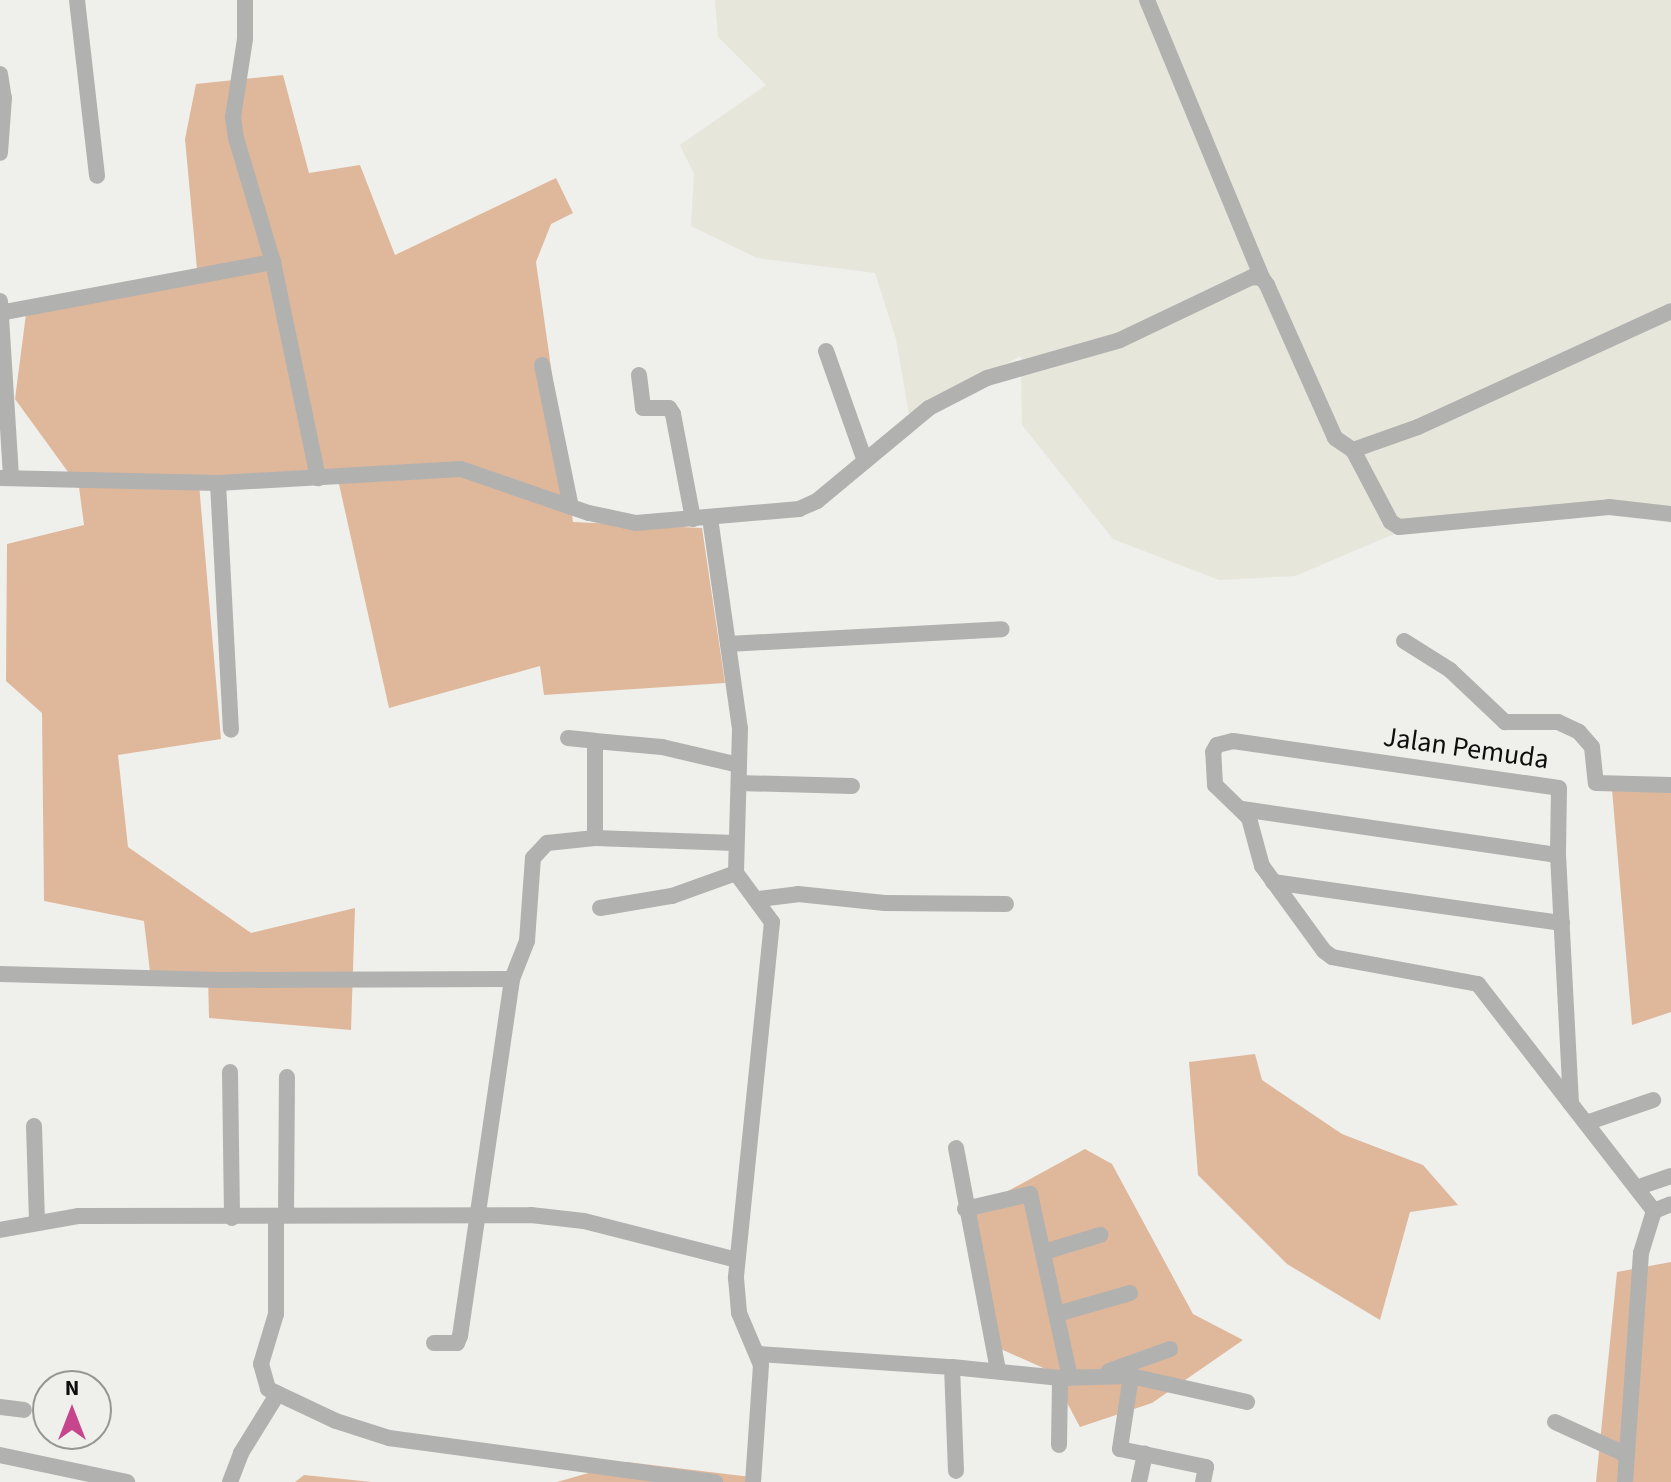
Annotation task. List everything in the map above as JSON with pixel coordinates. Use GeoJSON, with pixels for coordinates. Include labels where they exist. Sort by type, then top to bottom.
{"type":"FeatureCollection","features":[{"type":"Feature","properties":{"kind":"street"},"geometry":{"type":"LineString","coordinates":[[77,0],[97,176]]}},
{"type":"Feature","properties":{"kind":"street"},"geometry":{"type":"LineString","coordinates":[[245,0],[245,39],[233,117],[273,262],[318,478]]}},
{"type":"Feature","properties":{"kind":"street"},"geometry":{"type":"LineString","coordinates":[[1147,0],[1262,278],[1327,424],[1341,445],[1353,450],[1391,522],[1399,527],[1609,507],[1671,514]]}},
{"type":"Feature","properties":{"kind":"street"},"geometry":{"type":"LineString","coordinates":[[0,74],[4,98],[0,153]]}},
{"type":"Feature","properties":{"kind":"street"},"geometry":{"type":"LineString","coordinates":[[0,313],[273,262]]}},
{"type":"Feature","properties":{"kind":"street"},"geometry":{"type":"LineString","coordinates":[[0,301],[6,478],[218,483],[461,469],[571,507],[636,523],[808,506],[929,408],[987,378],[1120,340],[1244,281],[1262,278]]}},
{"type":"Feature","properties":{"kind":"street"},"geometry":{"type":"LineString","coordinates":[[1353,450],[1418,427],[1671,311]]}},
{"type":"Feature","properties":{"kind":"street"},"geometry":{"type":"LineString","coordinates":[[826,351],[865,461]]}},
{"type":"Feature","properties":{"kind":"street"},"geometry":{"type":"LineString","coordinates":[[542,365],[571,507]]}},
{"type":"Feature","properties":{"kind":"street"},"geometry":{"type":"LineString","coordinates":[[639,375],[643,408],[669,408],[673,414],[693,519]]}},
{"type":"Feature","properties":{"kind":"street"},"geometry":{"type":"LineString","coordinates":[[218,483],[231,730]]}},
{"type":"Feature","properties":{"kind":"street"},"geometry":{"type":"LineString","coordinates":[[710,518],[740,729],[736,873],[743,888],[759,899],[772,922],[737,1260],[739,1313],[759,1354],[753,1482]]}},
{"type":"Feature","properties":{"kind":"street"},"geometry":{"type":"LineString","coordinates":[[728,644],[1002,629]]}},
{"type":"Feature","properties":{"kind":"street"},"geometry":{"type":"LineString","coordinates":[[1404,641],[1450,670],[1505,722],[1558,722],[1579,732],[1592,747],[1596,783],[1671,785]]}},
{"type":"Feature","properties":{"kind":"street"},"geometry":{"type":"LineString","coordinates":[[568,738],[662,747],[739,765]]}},
{"type":"Feature","properties":{"kind":"street"},"geometry":{"type":"LineString","coordinates":[[595,741],[595,838]]}},
{"type":"Feature","properties":{"kind":"street","name":"Jalan Pemuda"},"geometry":{"type":"LineString","coordinates":[[1224,742],[1558,787],[1558,855],[1571,1104],[1478,984],[1332,957],[1292,913],[1262,866],[1254,828],[1242,809],[1215,785],[1213,752],[1224,742]]}},
{"type":"Feature","properties":{"kind":"street"},"geometry":{"type":"LineString","coordinates":[[739,783],[852,786]]}},
{"type":"Feature","properties":{"kind":"street"},"geometry":{"type":"LineString","coordinates":[[1242,809],[1558,855]]}},
{"type":"Feature","properties":{"kind":"street"},"geometry":{"type":"LineString","coordinates":[[434,1343],[459,1340],[481,1214],[512,979],[527,941],[538,849],[547,843],[595,838],[735,843]]}},
{"type":"Feature","properties":{"kind":"street"},"geometry":{"type":"LineString","coordinates":[[600,908],[672,896],[713,877],[736,873]]}},
{"type":"Feature","properties":{"kind":"street"},"geometry":{"type":"LineString","coordinates":[[1273,882],[1562,923]]}},
{"type":"Feature","properties":{"kind":"street"},"geometry":{"type":"LineString","coordinates":[[759,899],[798,894],[885,903],[1006,904]]}},
{"type":"Feature","properties":{"kind":"street"},"geometry":{"type":"LineString","coordinates":[[0,974],[219,980],[512,979]]}},
{"type":"Feature","properties":{"kind":"street"},"geometry":{"type":"LineString","coordinates":[[230,1072],[232,1218]]}},
{"type":"Feature","properties":{"kind":"street"},"geometry":{"type":"LineString","coordinates":[[287,1077],[276,1314],[261,1377],[278,1393],[336,1421],[389,1438],[715,1482]]}},
{"type":"Feature","properties":{"kind":"street"},"geometry":{"type":"LineString","coordinates":[[1586,1123],[1653,1100]]}},
{"type":"Feature","properties":{"kind":"street"},"geometry":{"type":"LineString","coordinates":[[1571,1104],[1639,1187],[1654,1211],[1640,1263],[1625,1482]]}},
{"type":"Feature","properties":{"kind":"street"},"geometry":{"type":"LineString","coordinates":[[34,1126],[37,1222]]}},
{"type":"Feature","properties":{"kind":"street"},"geometry":{"type":"LineString","coordinates":[[956,1148],[965,1209],[998,1371]]}},
{"type":"Feature","properties":{"kind":"street"},"geometry":{"type":"LineString","coordinates":[[1639,1187],[1671,1176]]}},
{"type":"Feature","properties":{"kind":"street"},"geometry":{"type":"LineString","coordinates":[[965,1209],[1030,1194],[1057,1314],[1065,1378],[1059,1445]]}},
{"type":"Feature","properties":{"kind":"street"},"geometry":{"type":"LineString","coordinates":[[1654,1211],[1671,1204]]}},
{"type":"Feature","properties":{"kind":"street"},"geometry":{"type":"LineString","coordinates":[[0,1230],[78,1216],[232,1218],[481,1214],[584,1221],[737,1260]]}},
{"type":"Feature","properties":{"kind":"street"},"geometry":{"type":"LineString","coordinates":[[1044,1252],[1100,1235]]}},
{"type":"Feature","properties":{"kind":"street"},"geometry":{"type":"LineString","coordinates":[[1057,1314],[1130,1293]]}},
{"type":"Feature","properties":{"kind":"street"},"geometry":{"type":"LineString","coordinates":[[1100,1374],[1170,1349]]}},
{"type":"Feature","properties":{"kind":"street"},"geometry":{"type":"LineString","coordinates":[[759,1354],[1065,1378],[1100,1374],[1131,1376],[1247,1402]]}},
{"type":"Feature","properties":{"kind":"street"},"geometry":{"type":"LineString","coordinates":[[952,1367],[956,1471]]}},
{"type":"Feature","properties":{"kind":"street"},"geometry":{"type":"LineString","coordinates":[[1131,1376],[1120,1449],[1206,1467],[1203,1482]]}},
{"type":"Feature","properties":{"kind":"street"},"geometry":{"type":"LineString","coordinates":[[230,1482],[241,1453],[278,1393]]}},
{"type":"Feature","properties":{"kind":"street"},"geometry":{"type":"LineString","coordinates":[[0,1407],[24,1410]]}},
{"type":"Feature","properties":{"kind":"street"},"geometry":{"type":"LineString","coordinates":[[1555,1422],[1627,1455]]}},
{"type":"Feature","properties":{"kind":"street"},"geometry":{"type":"LineString","coordinates":[[1139,1482],[1145,1454]]}},
{"type":"Feature","properties":{"kind":"street"},"geometry":{"type":"LineString","coordinates":[[0,1455],[127,1482]]}},
{"type":"Feature","properties":{"kind":"shaded area"},"geometry":{"type":"Polygon","coordinates":[[[715,0],[1671,0],[1671,523],[1605,512],[1394,534],[1295,576],[1219,580],[1113,539],[1022,425],[1021,356],[909,414],[896,339],[875,273],[757,258],[691,226],[694,174],[680,145],[766,85],[718,37],[715,0]]]}},
{"type":"Feature","properties":{"kind":"shaded area"},"geometry":{"type":"Polygon","coordinates":[[[283,75],[309,173],[360,165],[395,255],[556,178],[573,213],[551,224],[536,262],[573,522],[702,528],[725,683],[544,695],[540,666],[389,708],[339,484],[199,484],[221,739],[118,755],[128,847],[251,933],[355,908],[351,1030],[209,1018],[208,975],[150,972],[144,921],[44,901],[42,713],[6,681],[7,544],[84,525],[79,487],[15,399],[26,314],[197,269],[185,139],[196,84],[283,75]]]}},
{"type":"Feature","properties":{"kind":"shaded area"},"geometry":{"type":"Polygon","coordinates":[[[1671,782],[1671,1012],[1632,1025],[1612,789],[1671,782]]]}},
{"type":"Feature","properties":{"kind":"shaded area"},"geometry":{"type":"Polygon","coordinates":[[[1255,1054],[1262,1080],[1342,1134],[1423,1165],[1458,1205],[1410,1212],[1380,1320],[1287,1264],[1198,1175],[1189,1062],[1255,1054]]]}},
{"type":"Feature","properties":{"kind":"shaded area"},"geometry":{"type":"Polygon","coordinates":[[[1085,1149],[1112,1164],[1193,1314],[1243,1340],[1152,1403],[1080,1427],[1050,1371],[994,1346],[975,1209],[1085,1149]]]}},
{"type":"Feature","properties":{"kind":"shaded area"},"geometry":{"type":"Polygon","coordinates":[[[1671,1262],[1671,1482],[1596,1482],[1617,1272],[1671,1262]]]}},
{"type":"Feature","properties":{"kind":"shaded area"},"geometry":{"type":"Polygon","coordinates":[[[627,1462],[751,1477],[751,1482],[557,1482],[627,1462]]]}},
{"type":"Feature","properties":{"kind":"shaded area"},"geometry":{"type":"Polygon","coordinates":[[[304,1475],[372,1482],[295,1482],[304,1475]]]}}]}
